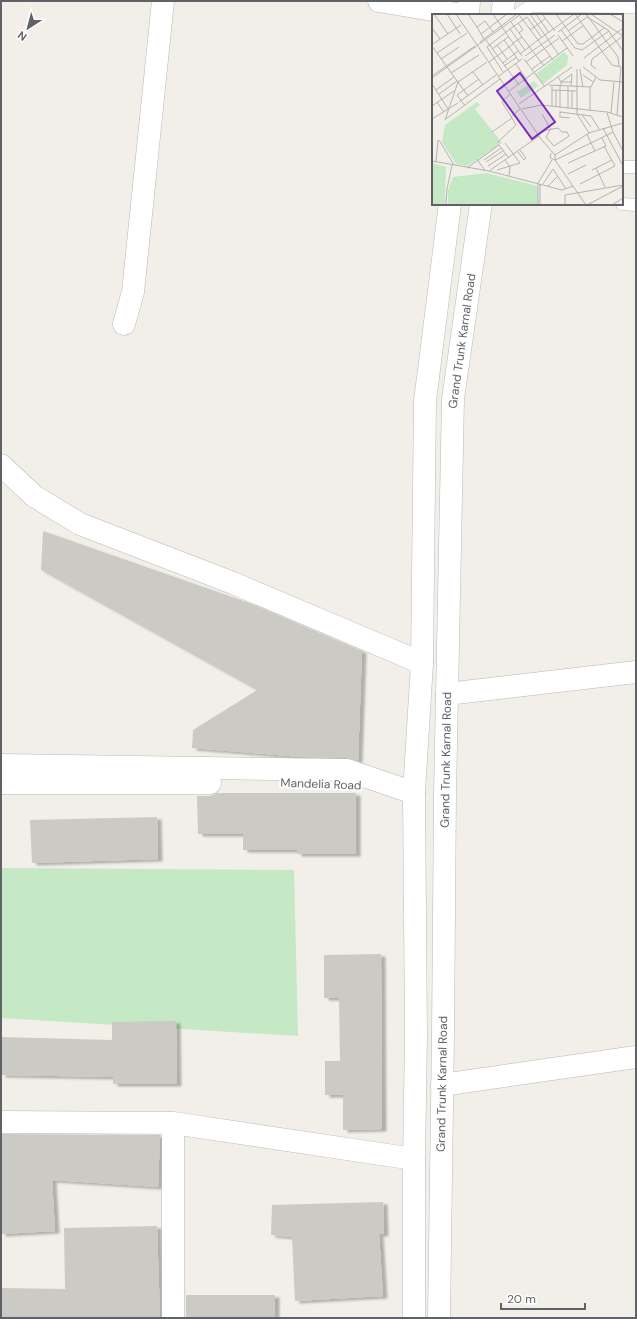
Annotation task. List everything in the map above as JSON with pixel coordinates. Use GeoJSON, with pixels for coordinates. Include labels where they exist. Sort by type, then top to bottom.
{"type":"FeatureCollection","features":[{"type":"Feature","properties":{"kind":"street"},"geometry":{"type":"LineString","coordinates":[[124,324],[133,292],[163,1]]}},
{"type":"Feature","properties":{"kind":"street"},"geometry":{"type":"LineString","coordinates":[[379,1],[456,14]]}},
{"type":"Feature","properties":{"kind":"street"},"geometry":{"type":"LineString","coordinates":[[468,14],[469,1]]}},
{"type":"Feature","properties":{"kind":"street"},"geometry":{"type":"LineString","coordinates":[[502,14],[504,1]]}},
{"type":"Feature","properties":{"kind":"street"},"geometry":{"type":"LineString","coordinates":[[414,1318],[416,1036],[414,793],[422,663],[426,401],[450,205]]}},
{"type":"Feature","properties":{"kind":"street","name":"Grand Trunk Karnal Road"},"geometry":{"type":"LineString","coordinates":[[439,1318],[445,794],[453,399],[484,207]]}},
{"type":"Feature","properties":{"kind":"street"},"geometry":{"type":"LineString","coordinates":[[1,465],[34,496],[80,524],[233,583],[422,663]]}},
{"type":"Feature","properties":{"kind":"street"},"geometry":{"type":"LineString","coordinates":[[447,694],[636,672]]}},
{"type":"Feature","properties":{"kind":"street","name":"Mandelia Road"},"geometry":{"type":"LineString","coordinates":[[1,765],[347,770],[414,793]]}},
{"type":"Feature","properties":{"kind":"street","name":"Mandelia Road"},"geometry":{"type":"LineString","coordinates":[[1,783],[347,783],[414,793]]}},
{"type":"Feature","properties":{"kind":"street"},"geometry":{"type":"LineString","coordinates":[[414,793],[445,794]]}},
{"type":"Feature","properties":{"kind":"street"},"geometry":{"type":"LineString","coordinates":[[442,1085],[636,1057]]}},
{"type":"Feature","properties":{"kind":"street"},"geometry":{"type":"LineString","coordinates":[[1,1122],[174,1123],[414,1159]]}},
{"type":"Feature","properties":{"kind":"street"},"geometry":{"type":"LineString","coordinates":[[173,1318],[174,1123]]}},
{"type":"Feature","properties":{"kind":"lane"},"geometry":{"type":"LineString","coordinates":[[518,14],[530,6],[622,11],[636,7]]}},
{"type":"Feature","properties":{"kind":"lane"},"geometry":{"type":"LineString","coordinates":[[623,167],[636,167]]}},
{"type":"Feature","properties":{"kind":"lane"},"geometry":{"type":"LineString","coordinates":[[623,204],[636,205]]}},
{"type":"Feature","properties":{"kind":"green space"},"geometry":{"type":"Polygon","coordinates":[[[1,868],[294,870],[298,1036],[1,1018],[1,868]]]}},
{"type":"Feature","properties":{"kind":"building"},"geometry":{"type":"Polygon","coordinates":[[[43,531],[249,603],[362,651],[358,761],[347,758],[302,757],[192,748],[193,730],[257,690],[41,570],[43,531]]]}},
{"type":"Feature","properties":{"kind":"building"},"geometry":{"type":"Polygon","coordinates":[[[217,793],[356,793],[356,854],[297,854],[297,850],[243,850],[243,834],[198,834],[197,796],[210,796],[217,793]]]}},
{"type":"Feature","properties":{"kind":"building"},"geometry":{"type":"Polygon","coordinates":[[[157,817],[158,859],[32,863],[30,820],[157,817]]]}},
{"type":"Feature","properties":{"kind":"building"},"geometry":{"type":"Polygon","coordinates":[[[381,954],[382,1129],[343,1130],[343,1095],[325,1095],[325,1061],[340,1061],[339,998],[324,998],[324,955],[381,954]]]}},
{"type":"Feature","properties":{"kind":"building"},"geometry":{"type":"Polygon","coordinates":[[[176,1021],[177,1084],[113,1084],[113,1077],[1,1075],[1,1037],[112,1040],[112,1022],[176,1021]]]}},
{"type":"Feature","properties":{"kind":"building"},"geometry":{"type":"Polygon","coordinates":[[[1,1134],[160,1135],[158,1187],[52,1180],[55,1231],[1,1234],[1,1134]]]}},
{"type":"Feature","properties":{"kind":"building"},"geometry":{"type":"Polygon","coordinates":[[[383,1202],[384,1234],[379,1234],[383,1296],[295,1301],[292,1237],[271,1235],[272,1205],[383,1202]]]}},
{"type":"Feature","properties":{"kind":"building"},"geometry":{"type":"Polygon","coordinates":[[[157,1226],[160,1318],[1,1318],[1,1288],[65,1289],[64,1228],[157,1226]]]}},
{"type":"Feature","properties":{"kind":"building"},"geometry":{"type":"Polygon","coordinates":[[[186,1295],[275,1295],[275,1318],[186,1318],[186,1295]]]}}]}
